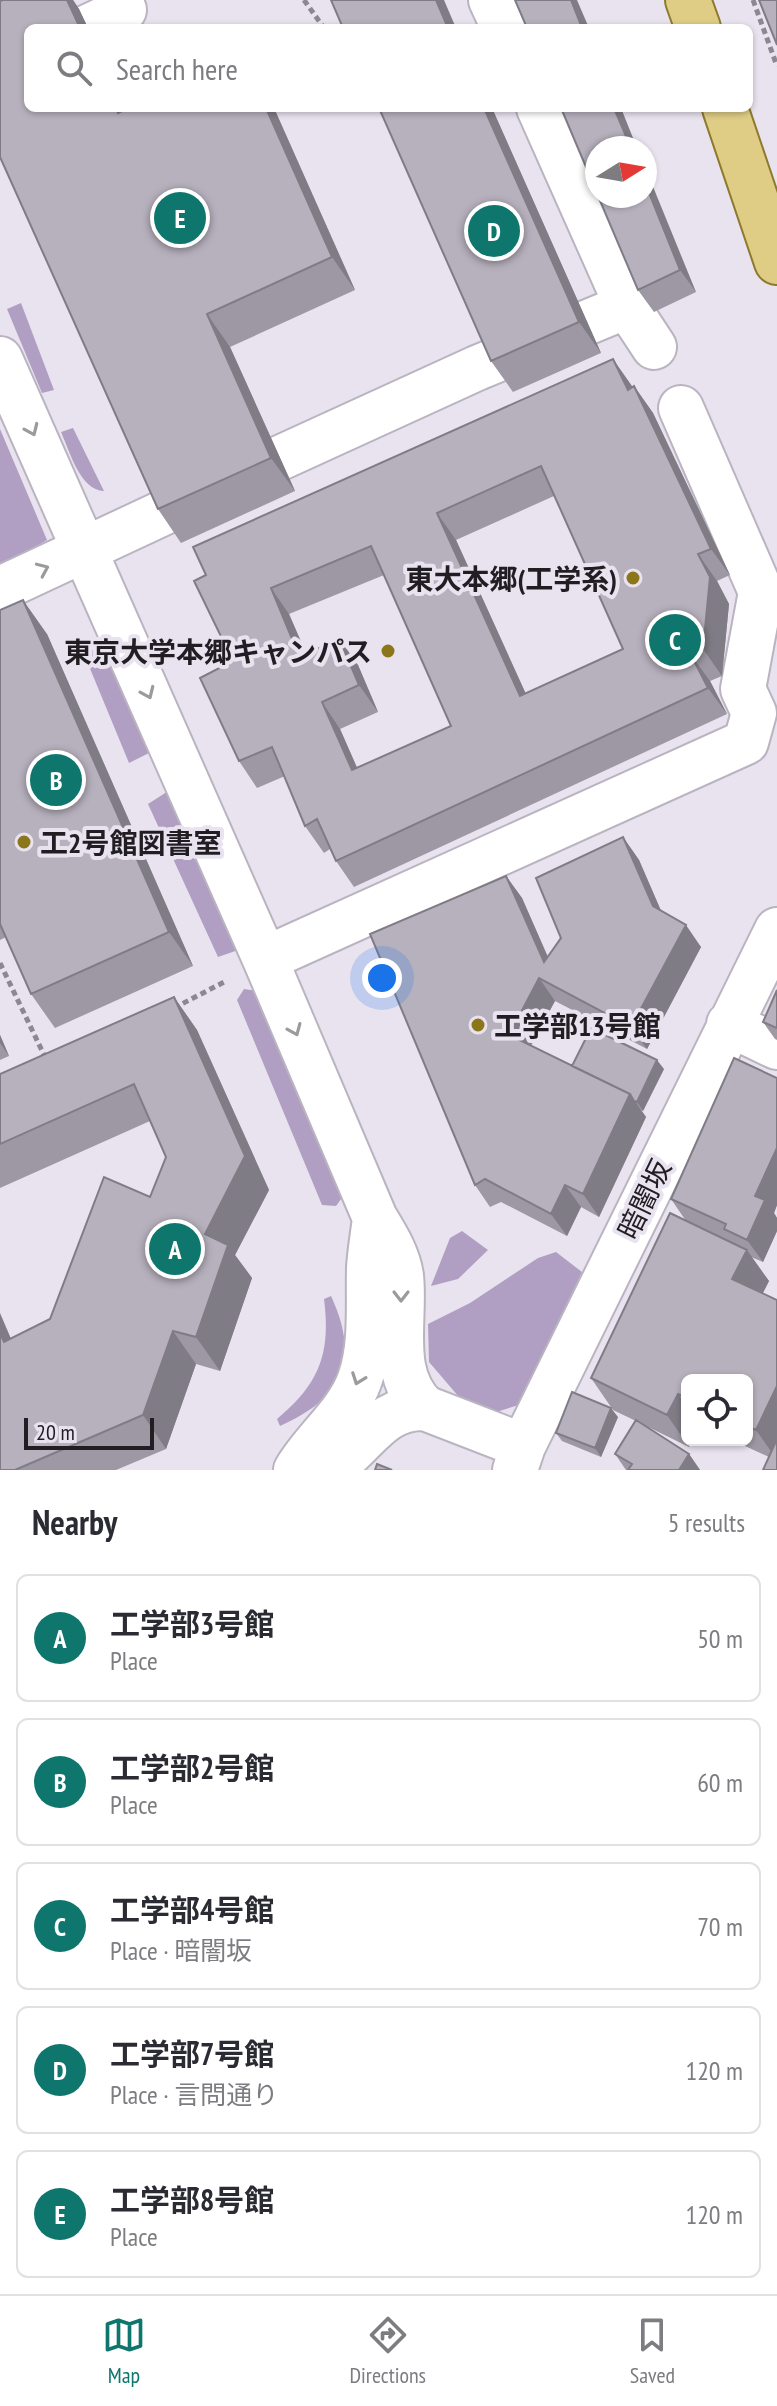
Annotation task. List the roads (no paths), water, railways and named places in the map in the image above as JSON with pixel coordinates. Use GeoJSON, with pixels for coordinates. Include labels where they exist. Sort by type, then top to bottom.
{"type":"FeatureCollection","features":[{"type":"Feature","properties":{"kind":"main road"},"geometry":{"type":"LineString","coordinates":[[688,0],[697,24]]}},
{"type":"Feature","properties":{"kind":"main road"},"geometry":{"type":"LineString","coordinates":[[726,112],[777,262]]}},
{"type":"Feature","properties":{"kind":"street"},"geometry":{"type":"LineString","coordinates":[[491,0],[502,24]]}},
{"type":"Feature","properties":{"kind":"street"},"geometry":{"type":"LineString","coordinates":[[541,112],[627,306],[654,347]]}},
{"type":"Feature","properties":{"kind":"street"},"geometry":{"type":"LineString","coordinates":[[280,458],[477,368],[627,306]]}},
{"type":"Feature","properties":{"kind":"street"},"geometry":{"type":"LineString","coordinates":[[0,359],[265,959],[375,1218],[393,1250],[401,1274],[401,1345],[405,1376],[413,1397],[425,1408],[519,1458]]}},
{"type":"Feature","properties":{"kind":"street"},"geometry":{"type":"LineString","coordinates":[[265,959],[746,742],[754,713],[743,689],[761,592],[681,408]]}},
{"type":"Feature","properties":{"kind":"street"},"geometry":{"type":"LineString","coordinates":[[0,589],[167,511]]}},
{"type":"Feature","properties":{"kind":"street","name":"暗闇坂"},"geometry":{"type":"LineString","coordinates":[[519,1458],[777,930]]}},
{"type":"Feature","properties":{"kind":"street"},"geometry":{"type":"LineString","coordinates":[[729,1024],[777,1047]]}},
{"type":"Feature","properties":{"kind":"street"},"geometry":{"type":"LineString","coordinates":[[296,1470],[346,1406],[360,1380],[367,1347],[369,1263],[375,1218]]}},
{"type":"Feature","properties":{"kind":"street"},"geometry":{"type":"LineString","coordinates":[[326,1470],[343,1461],[385,1417],[408,1407],[425,1408]]}},
{"type":"Feature","properties":{"kind":"place","name":"工学部8号館"},"geometry":{"type":"Point","coordinates":[180,218]}},
{"type":"Feature","properties":{"kind":"place","name":"工学部7号館"},"geometry":{"type":"Point","coordinates":[494,231]}},
{"type":"Feature","properties":{"kind":"place","name":"東大本郷(工学系)"},"geometry":{"type":"Point","coordinates":[633,578]}},
{"type":"Feature","properties":{"kind":"place","name":"工学部4号館"},"geometry":{"type":"Point","coordinates":[675,640]}},
{"type":"Feature","properties":{"kind":"place","name":"東京大学本郷キャンパス"},"geometry":{"type":"Point","coordinates":[388,651]}},
{"type":"Feature","properties":{"kind":"place","name":"工学部2号館"},"geometry":{"type":"Point","coordinates":[56,780]}},
{"type":"Feature","properties":{"kind":"place","name":"工2号館図書室"},"geometry":{"type":"Point","coordinates":[24,842]}},
{"type":"Feature","properties":{"kind":"place","name":"工学部13号館"},"geometry":{"type":"Point","coordinates":[478,1025]}},
{"type":"Feature","properties":{"kind":"place","name":"工学部3号館"},"geometry":{"type":"Point","coordinates":[175,1249]}}]}
